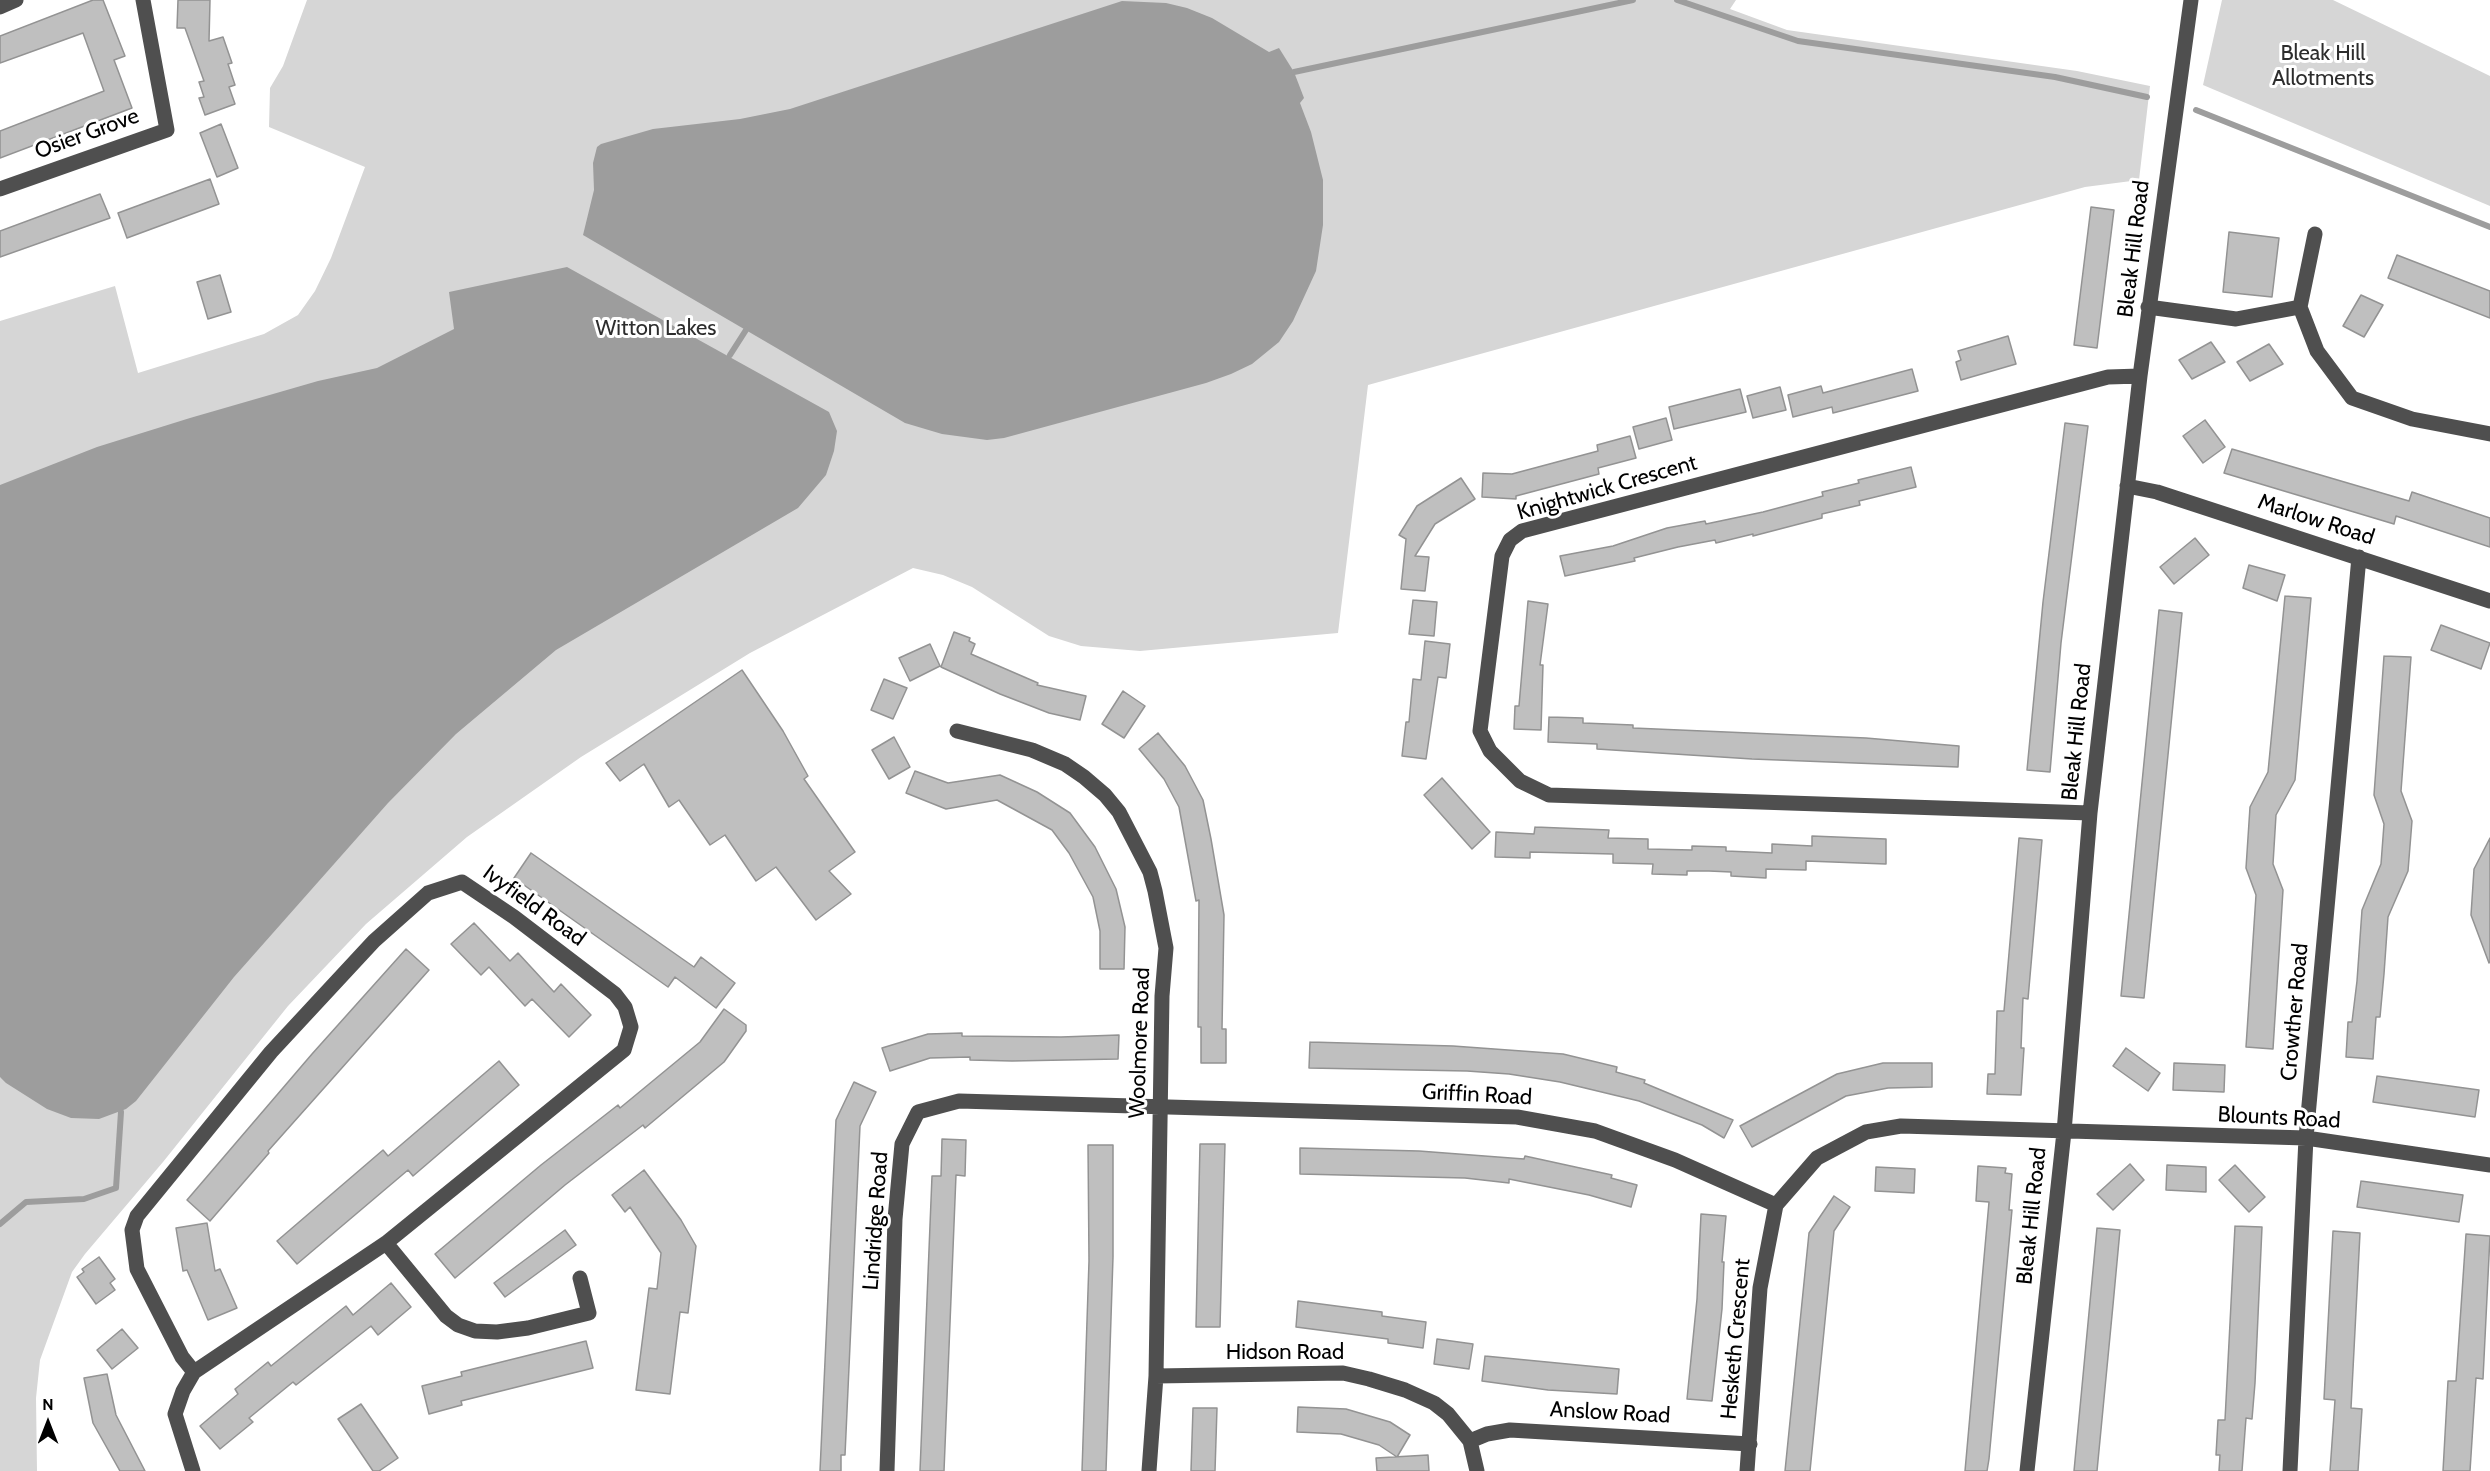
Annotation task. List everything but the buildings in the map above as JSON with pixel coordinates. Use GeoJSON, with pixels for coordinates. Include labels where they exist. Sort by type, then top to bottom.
{"type":"FeatureCollection","features":[{"type":"Feature","properties":{"kind":"street"},"geometry":{"type":"LineString","coordinates":[[0,7],[16,0]]}},
{"type":"Feature","properties":{"kind":"street","name":"Osier Grove"},"geometry":{"type":"LineString","coordinates":[[0,189],[167,130],[143,0]]}},
{"type":"Feature","properties":{"kind":"street","name":"Bleak Hill Road"},"geometry":{"type":"LineString","coordinates":[[2027,1471],[2064,1132],[2090,813],[2148,307],[2191,0]]}},
{"type":"Feature","properties":{"kind":"street"},"geometry":{"type":"LineString","coordinates":[[2315,234],[2300,307],[2317,351],[2352,398],[2412,419],[2490,435]]}},
{"type":"Feature","properties":{"kind":"street"},"geometry":{"type":"LineString","coordinates":[[2148,307],[2236,319],[2300,307]]}},
{"type":"Feature","properties":{"kind":"street","name":"Knightwick Crescent"},"geometry":{"type":"LineString","coordinates":[[2090,813],[1548,795],[1520,781],[1490,751],[1480,731],[1502,556],[1510,540],[1522,531],[2108,377],[2140,376]]}},
{"type":"Feature","properties":{"kind":"street","name":"Marlow Road"},"geometry":{"type":"LineString","coordinates":[[2127,486],[2157,492],[2490,601]]}},
{"type":"Feature","properties":{"kind":"street","name":"Crowther Road"},"geometry":{"type":"LineString","coordinates":[[2290,1471],[2306,1138],[2359,557]]}},
{"type":"Feature","properties":{"kind":"street","name":"Woolmore Road"},"geometry":{"type":"LineString","coordinates":[[957,731],[1032,750],[1065,764],[1105,795],[1119,812],[1150,872],[1164,938],[1156,1376],[1149,1471]]}},
{"type":"Feature","properties":{"kind":"street","name":"Ivyfield Road"},"geometry":{"type":"LineString","coordinates":[[193,1471],[175,1414],[183,1391],[194,1372],[386,1243],[624,1050],[631,1027],[625,1007],[615,994],[462,882],[428,893],[374,941],[271,1052],[137,1216],[132,1230],[137,1269],[182,1357],[194,1372]]}},
{"type":"Feature","properties":{"kind":"street","name":"Lindridge Road"},"geometry":{"type":"LineString","coordinates":[[887,1471],[895,1220],[902,1144],[918,1112],[959,1101],[1160,1106]]}},
{"type":"Feature","properties":{"kind":"street","name":"Griffin Road"},"geometry":{"type":"LineString","coordinates":[[1160,1106],[1517,1117],[1595,1131],[1675,1160],[1776,1205]]}},
{"type":"Feature","properties":{"kind":"street","name":"Hesketh Crescent"},"geometry":{"type":"LineString","coordinates":[[1747,1471],[1760,1288],[1776,1205],[1816,1158],[1866,1132],[1901,1126],[2064,1132]]}},
{"type":"Feature","properties":{"kind":"street","name":"Blounts Road"},"geometry":{"type":"LineString","coordinates":[[2064,1132],[2306,1138],[2490,1165]]}},
{"type":"Feature","properties":{"kind":"street"},"geometry":{"type":"LineString","coordinates":[[386,1243],[446,1316],[475,1331],[497,1332],[528,1328],[589,1313],[580,1278]]}},
{"type":"Feature","properties":{"kind":"street","name":"Hidson Road"},"geometry":{"type":"LineString","coordinates":[[1156,1376],[1343,1373],[1406,1390],[1434,1403],[1460,1426],[1470,1441],[1477,1471]]}},
{"type":"Feature","properties":{"kind":"street","name":"Anslow Road"},"geometry":{"type":"LineString","coordinates":[[1470,1441],[1487,1434],[1510,1430],[1750,1444]]}},
{"type":"Feature","properties":{"kind":"green space","name":"Witton Lakes"},"geometry":{"type":"Polygon","coordinates":[[[307,0],[1736,0],[1730,9],[1787,30],[2077,71],[2150,86],[2139,180],[2085,187],[1368,385],[1338,633],[1140,651],[1081,646],[1049,636],[972,587],[943,575],[913,568],[750,653],[581,757],[467,837],[366,924],[288,1006],[163,1162],[85,1254],[72,1272],[40,1360],[36,1398],[37,1471],[0,1471],[0,321],[115,286],[138,373],[264,334],[298,315],[315,291],[331,258],[365,167],[269,127],[270,88],[283,66],[307,0]]]}},
{"type":"Feature","properties":{"kind":"green space","name":"Bleak Hill Allotments"},"geometry":{"type":"Polygon","coordinates":[[[2222,0],[2333,0],[2490,76],[2490,206],[2203,85],[2222,0]]]}},
{"type":"Feature","properties":{"kind":"shaded area","name":"Witton Lakes"},"geometry":{"type":"Polygon","coordinates":[[[1122,1],[1166,3],[1187,8],[1212,18],[1269,52],[1279,48],[1294,72],[1304,98],[1300,103],[1311,132],[1323,180],[1323,225],[1316,271],[1293,321],[1279,342],[1252,364],[1231,374],[1206,383],[1004,438],[987,440],[942,434],[905,423],[583,235],[594,190],[593,163],[597,147],[601,144],[653,129],[740,119],[790,109],[1122,1]]]}},
{"type":"Feature","properties":{"kind":"shaded area","name":"Witton Lakes"},"geometry":{"type":"Polygon","coordinates":[[[567,267],[829,412],[837,431],[834,451],[826,475],[798,508],[556,650],[456,734],[388,803],[234,977],[136,1101],[126,1109],[99,1119],[71,1118],[47,1109],[6,1083],[0,1077],[0,485],[97,447],[190,418],[318,381],[377,368],[454,329],[449,292],[567,267]]]}},
{"type":"Feature","properties":{"kind":"waterway"},"geometry":{"type":"LineString","coordinates":[[1294,72],[1633,0]]}},
{"type":"Feature","properties":{"kind":"waterway"},"geometry":{"type":"LineString","coordinates":[[1677,0],[1798,41],[2055,77],[2147,97]]}},
{"type":"Feature","properties":{"kind":"waterway"},"geometry":{"type":"LineString","coordinates":[[2196,110],[2490,227]]}},
{"type":"Feature","properties":{"kind":"waterway"},"geometry":{"type":"LineString","coordinates":[[730,355],[746,330]]}},
{"type":"Feature","properties":{"kind":"waterway"},"geometry":{"type":"LineString","coordinates":[[0,1224],[26,1202],[84,1199],[116,1188],[121,1112]]}}]}
